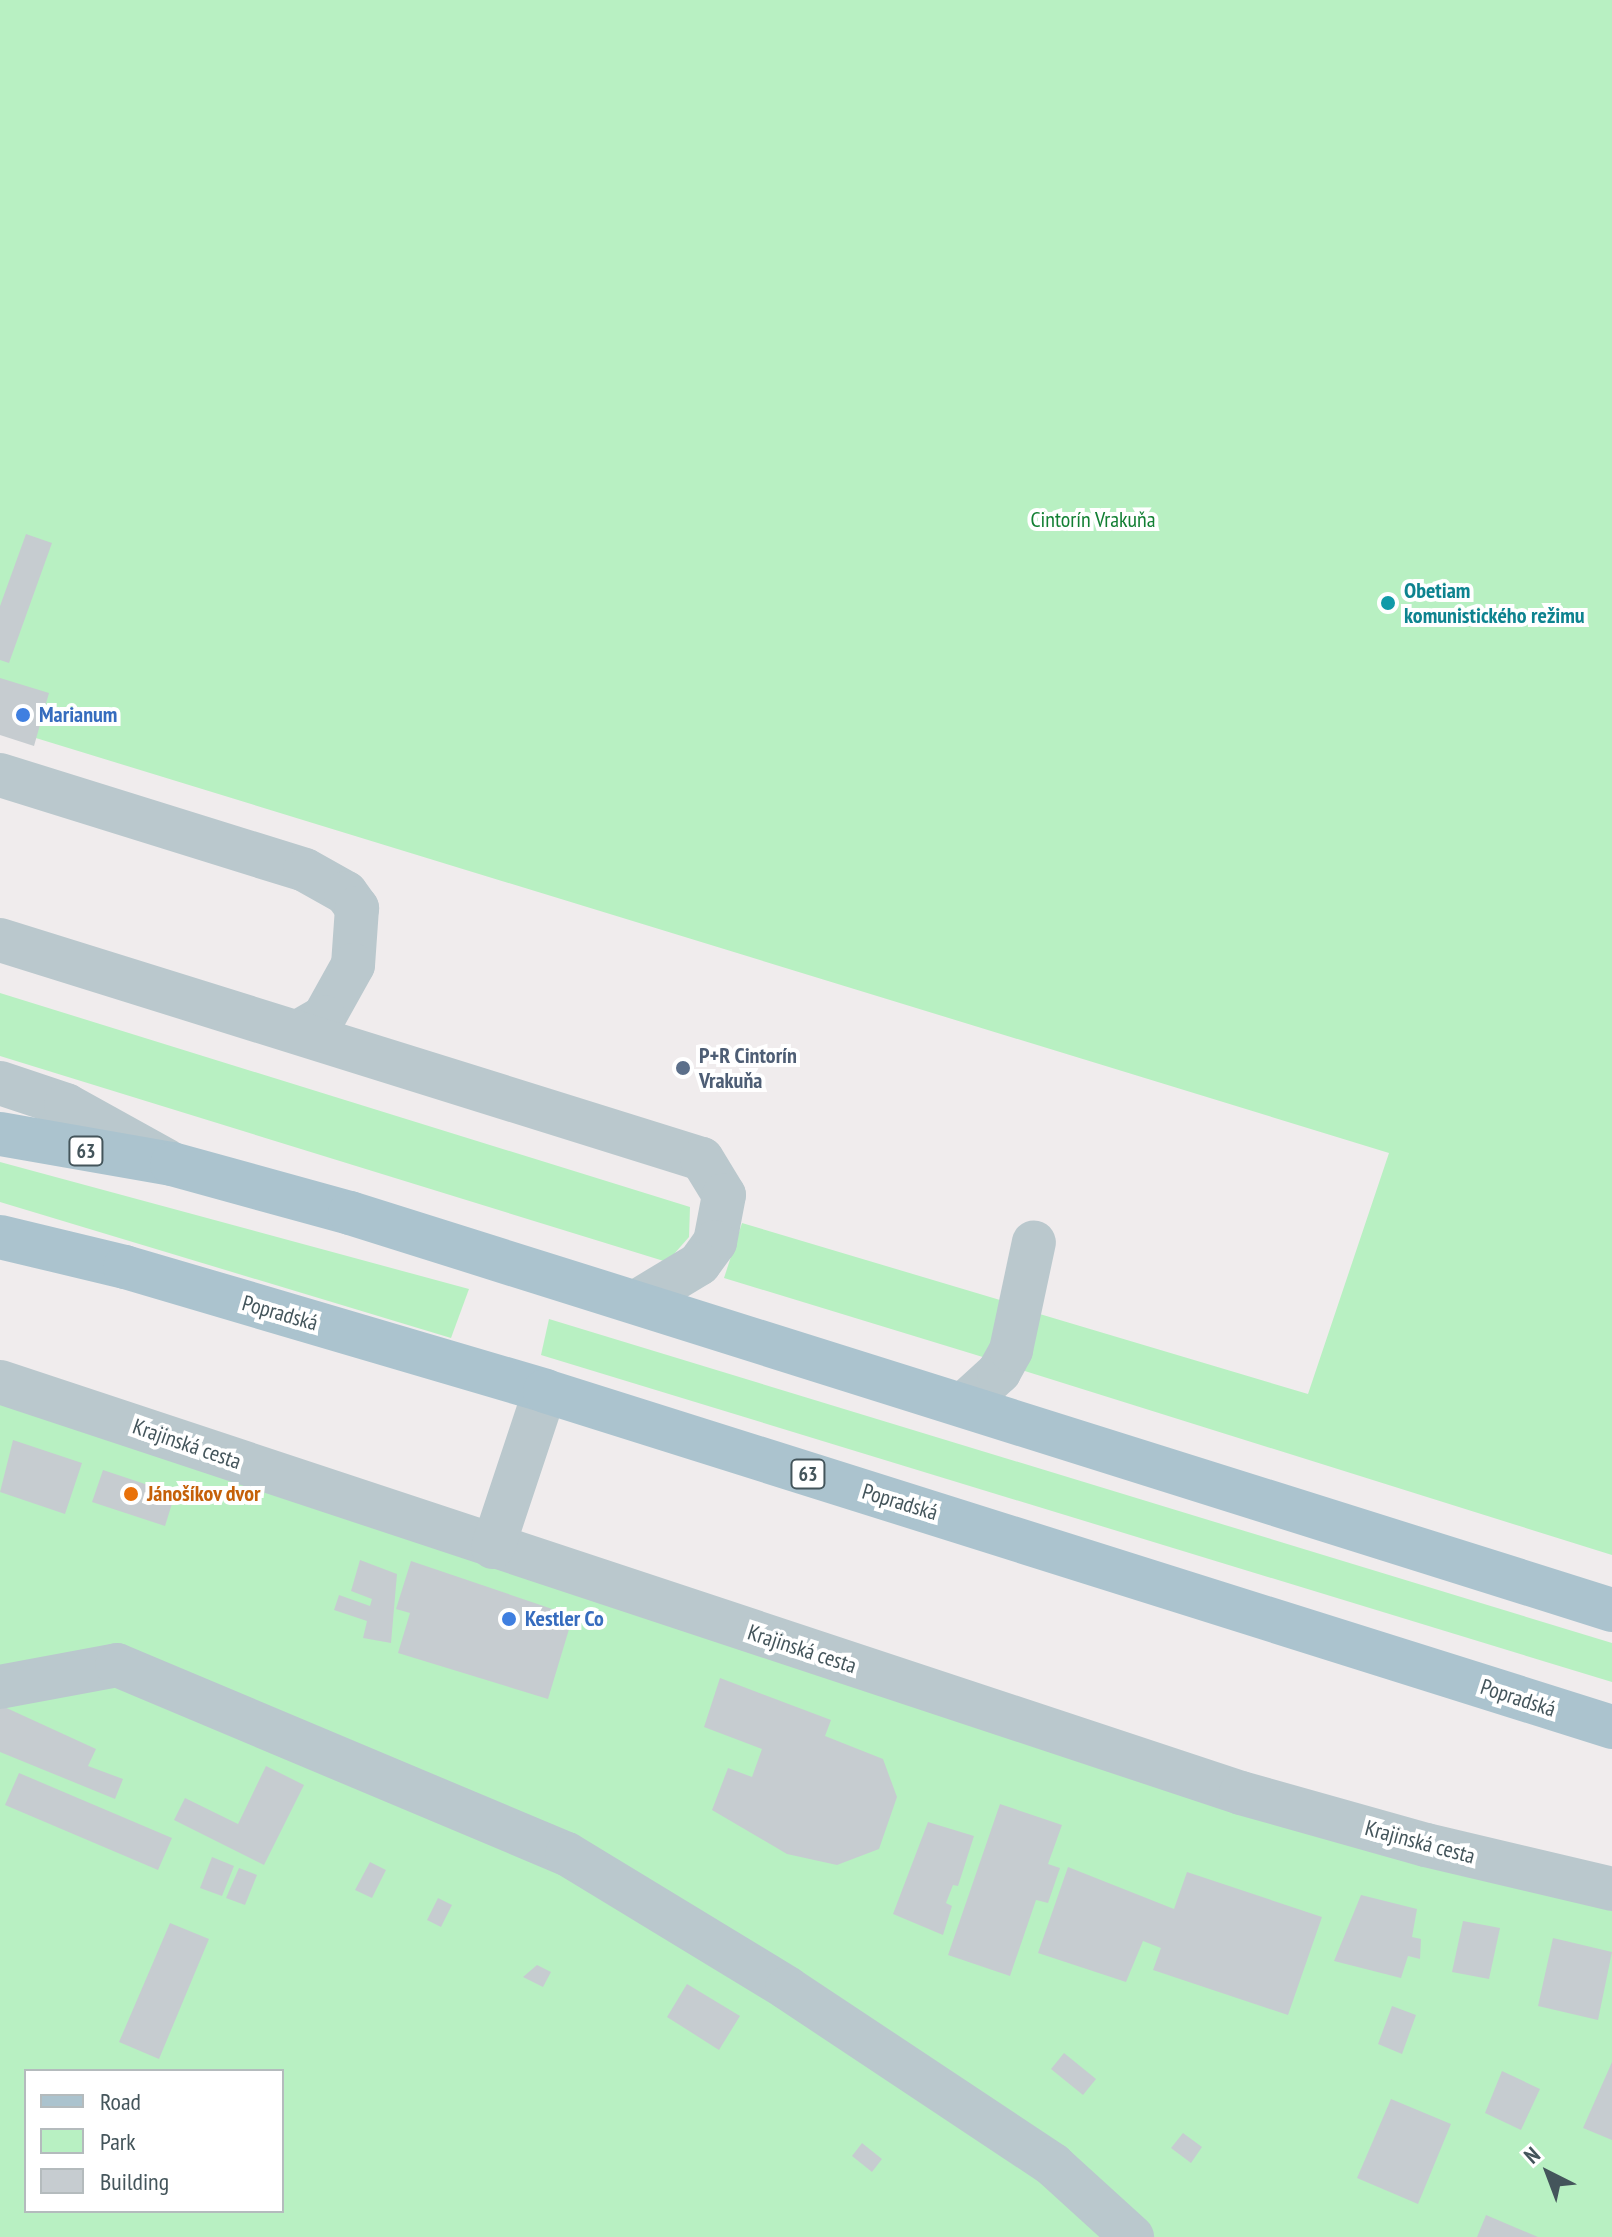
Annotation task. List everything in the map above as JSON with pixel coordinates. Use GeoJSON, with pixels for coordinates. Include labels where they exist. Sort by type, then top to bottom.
{"type":"FeatureCollection","features":[{"type":"Feature","properties":{"kind":"main road","name":"63"},"geometry":{"type":"LineString","coordinates":[[0,1134],[172,1164],[350,1213],[1612,1610]]}},
{"type":"Feature","properties":{"kind":"main road","name":"Popradská"},"geometry":{"type":"LineString","coordinates":[[0,1237],[125,1267],[545,1391],[1612,1727]]}},
{"type":"Feature","properties":{"kind":"street"},"geometry":{"type":"LineString","coordinates":[[0,775],[305,870],[346,893],[357,908],[353,965],[324,1017],[298,1032]]}},
{"type":"Feature","properties":{"kind":"street"},"geometry":{"type":"LineString","coordinates":[[0,940],[702,1159],[724,1195],[715,1242],[699,1264],[636,1302]]}},
{"type":"Feature","properties":{"kind":"street"},"geometry":{"type":"LineString","coordinates":[[0,1083],[66,1105],[172,1164]]}},
{"type":"Feature","properties":{"kind":"street"},"geometry":{"type":"LineString","coordinates":[[963,1405],[999,1372],[1011,1350],[1034,1242]]}},
{"type":"Feature","properties":{"kind":"street","name":"Krajinská cesta"},"geometry":{"type":"LineString","coordinates":[[0,1382],[1241,1793],[1426,1845],[1612,1889]]}},
{"type":"Feature","properties":{"kind":"street"},"geometry":{"type":"LineString","coordinates":[[493,1547],[545,1391]]}},
{"type":"Feature","properties":{"kind":"street"},"geometry":{"type":"LineString","coordinates":[[0,1687],[117,1665],[567,1854],[787,1988],[1053,2165],[1132,2237]]}},
{"type":"Feature","properties":{"kind":"green space","name":"Cintorín Vrakuňa"},"geometry":{"type":"Polygon","coordinates":[[[0,0],[1612,0],[1612,1555],[1015,1368],[1033,1312],[1308,1394],[1389,1153],[0,727],[0,0]]]}},
{"type":"Feature","properties":{"kind":"green space"},"geometry":{"type":"Polygon","coordinates":[[[0,993],[690,1207],[689,1237],[667,1262],[0,1056],[0,993]]]}},
{"type":"Feature","properties":{"kind":"green space"},"geometry":{"type":"Polygon","coordinates":[[[0,1162],[469,1289],[451,1338],[0,1202],[0,1162]]]}},
{"type":"Feature","properties":{"kind":"green space"},"geometry":{"type":"Polygon","coordinates":[[[742,1223],[1000,1300],[1007,1320],[986,1358],[724,1278],[742,1223]]]}},
{"type":"Feature","properties":{"kind":"green space"},"geometry":{"type":"Polygon","coordinates":[[[549,1319],[1612,1643],[1612,1682],[541,1355],[549,1319]]]}},
{"type":"Feature","properties":{"kind":"green space"},"geometry":{"type":"Polygon","coordinates":[[[0,1401],[1272,1823],[1612,1911],[1612,2237],[0,2237],[0,1401]]]}},
{"type":"Feature","properties":{"kind":"building"},"geometry":{"type":"Polygon","coordinates":[[[26,534],[52,543],[9,663],[0,660],[0,606],[26,534]]]}},
{"type":"Feature","properties":{"kind":"building"},"geometry":{"type":"Polygon","coordinates":[[[0,678],[49,693],[34,746],[0,735],[0,678]]]}},
{"type":"Feature","properties":{"kind":"building"},"geometry":{"type":"Polygon","coordinates":[[[13,1440],[82,1463],[65,1514],[0,1492],[13,1440]]]}},
{"type":"Feature","properties":{"kind":"building"},"geometry":{"type":"Polygon","coordinates":[[[103,1470],[175,1494],[165,1526],[92,1502],[103,1470]]]}},
{"type":"Feature","properties":{"kind":"building"},"geometry":{"type":"Polygon","coordinates":[[[360,1560],[397,1574],[391,1643],[363,1638],[367,1621],[334,1610],[339,1595],[370,1606],[372,1599],[351,1591],[360,1560]]]}},
{"type":"Feature","properties":{"kind":"building"},"geometry":{"type":"Polygon","coordinates":[[[411,1561],[573,1616],[548,1699],[398,1653],[410,1613],[396,1609],[411,1561]]]}},
{"type":"Feature","properties":{"kind":"building"},"geometry":{"type":"Polygon","coordinates":[[[720,1678],[831,1720],[825,1736],[883,1759],[897,1797],[879,1849],[837,1865],[787,1854],[712,1810],[728,1768],[752,1777],[762,1749],[704,1727],[720,1678]]]}},
{"type":"Feature","properties":{"kind":"building"},"geometry":{"type":"Polygon","coordinates":[[[0,1705],[96,1749],[88,1766],[123,1779],[115,1799],[0,1752],[0,1705]]]}},
{"type":"Feature","properties":{"kind":"building"},"geometry":{"type":"Polygon","coordinates":[[[266,1766],[304,1785],[264,1865],[174,1820],[185,1798],[238,1824],[266,1766]]]}},
{"type":"Feature","properties":{"kind":"building"},"geometry":{"type":"Polygon","coordinates":[[[19,1773],[172,1838],[158,1870],[5,1805],[19,1773]]]}},
{"type":"Feature","properties":{"kind":"building"},"geometry":{"type":"Polygon","coordinates":[[[1000,1804],[1062,1825],[1048,1864],[1060,1868],[1048,1903],[1036,1900],[1010,1976],[948,1955],[1000,1804]]]}},
{"type":"Feature","properties":{"kind":"building"},"geometry":{"type":"Polygon","coordinates":[[[928,1822],[974,1836],[958,1886],[953,1885],[946,1903],[952,1906],[943,1935],[893,1914],[928,1822]]]}},
{"type":"Feature","properties":{"kind":"building"},"geometry":{"type":"Polygon","coordinates":[[[212,1857],[234,1866],[222,1896],[200,1888],[212,1857]]]}},
{"type":"Feature","properties":{"kind":"building"},"geometry":{"type":"Polygon","coordinates":[[[370,1862],[386,1870],[372,1898],[355,1890],[370,1862]]]}},
{"type":"Feature","properties":{"kind":"building"},"geometry":{"type":"Polygon","coordinates":[[[1068,1867],[1174,1909],[1187,1872],[1322,1917],[1288,2015],[1153,1970],[1161,1948],[1143,1941],[1126,1982],[1038,1953],[1068,1867]]]}},
{"type":"Feature","properties":{"kind":"building"},"geometry":{"type":"Polygon","coordinates":[[[239,1868],[257,1875],[245,1905],[226,1898],[239,1868]]]}},
{"type":"Feature","properties":{"kind":"building"},"geometry":{"type":"Polygon","coordinates":[[[1361,1895],[1417,1909],[1412,1937],[1421,1939],[1420,1959],[1408,1956],[1401,1978],[1334,1961],[1361,1895]]]}},
{"type":"Feature","properties":{"kind":"building"},"geometry":{"type":"Polygon","coordinates":[[[438,1898],[452,1905],[441,1927],[427,1920],[438,1898]]]}},
{"type":"Feature","properties":{"kind":"building"},"geometry":{"type":"Polygon","coordinates":[[[1463,1921],[1500,1928],[1489,1979],[1452,1972],[1463,1921]]]}},
{"type":"Feature","properties":{"kind":"building"},"geometry":{"type":"Polygon","coordinates":[[[170,1923],[209,1939],[159,2059],[119,2042],[170,1923]]]}},
{"type":"Feature","properties":{"kind":"building"},"geometry":{"type":"Polygon","coordinates":[[[1553,1938],[1612,1952],[1598,2020],[1538,2006],[1553,1938]]]}},
{"type":"Feature","properties":{"kind":"building"},"geometry":{"type":"Polygon","coordinates":[[[537,1965],[551,1972],[543,1987],[523,1977],[537,1965]]]}},
{"type":"Feature","properties":{"kind":"building"},"geometry":{"type":"Polygon","coordinates":[[[687,1984],[740,2016],[719,2050],[667,2017],[687,1984]]]}},
{"type":"Feature","properties":{"kind":"building"},"geometry":{"type":"Polygon","coordinates":[[[1392,2006],[1416,2015],[1402,2054],[1378,2044],[1392,2006]]]}},
{"type":"Feature","properties":{"kind":"building"},"geometry":{"type":"Polygon","coordinates":[[[1064,2053],[1096,2079],[1083,2095],[1051,2069],[1064,2053]]]}},
{"type":"Feature","properties":{"kind":"building"},"geometry":{"type":"Polygon","coordinates":[[[1612,2062],[1612,2140],[1583,2128],[1612,2062]]]}},
{"type":"Feature","properties":{"kind":"building"},"geometry":{"type":"Polygon","coordinates":[[[1502,2071],[1540,2089],[1521,2130],[1485,2113],[1502,2071]]]}},
{"type":"Feature","properties":{"kind":"building"},"geometry":{"type":"Polygon","coordinates":[[[1391,2099],[1451,2124],[1418,2204],[1357,2178],[1391,2099]]]}},
{"type":"Feature","properties":{"kind":"building"},"geometry":{"type":"Polygon","coordinates":[[[1183,2133],[1202,2147],[1191,2163],[1171,2148],[1183,2133]]]}},
{"type":"Feature","properties":{"kind":"building"},"geometry":{"type":"Polygon","coordinates":[[[862,2143],[882,2159],[872,2172],[852,2156],[862,2143]]]}},
{"type":"Feature","properties":{"kind":"building"},"geometry":{"type":"Polygon","coordinates":[[[1486,2215],[1538,2237],[1477,2237],[1486,2215]]]}},
{"type":"Feature","properties":{"kind":"place","name":"Obetiam komunistického režimu"},"geometry":{"type":"Point","coordinates":[1388,603]}},
{"type":"Feature","properties":{"kind":"place","name":"Marianum"},"geometry":{"type":"Point","coordinates":[23,715]}},
{"type":"Feature","properties":{"kind":"place","name":"P+R Cintorín Vrakuňa"},"geometry":{"type":"Point","coordinates":[683,1068]}},
{"type":"Feature","properties":{"kind":"place","name":"Jánošíkov dvor"},"geometry":{"type":"Point","coordinates":[131,1494]}},
{"type":"Feature","properties":{"kind":"place","name":"Kestler Co"},"geometry":{"type":"Point","coordinates":[509,1619]}}]}
